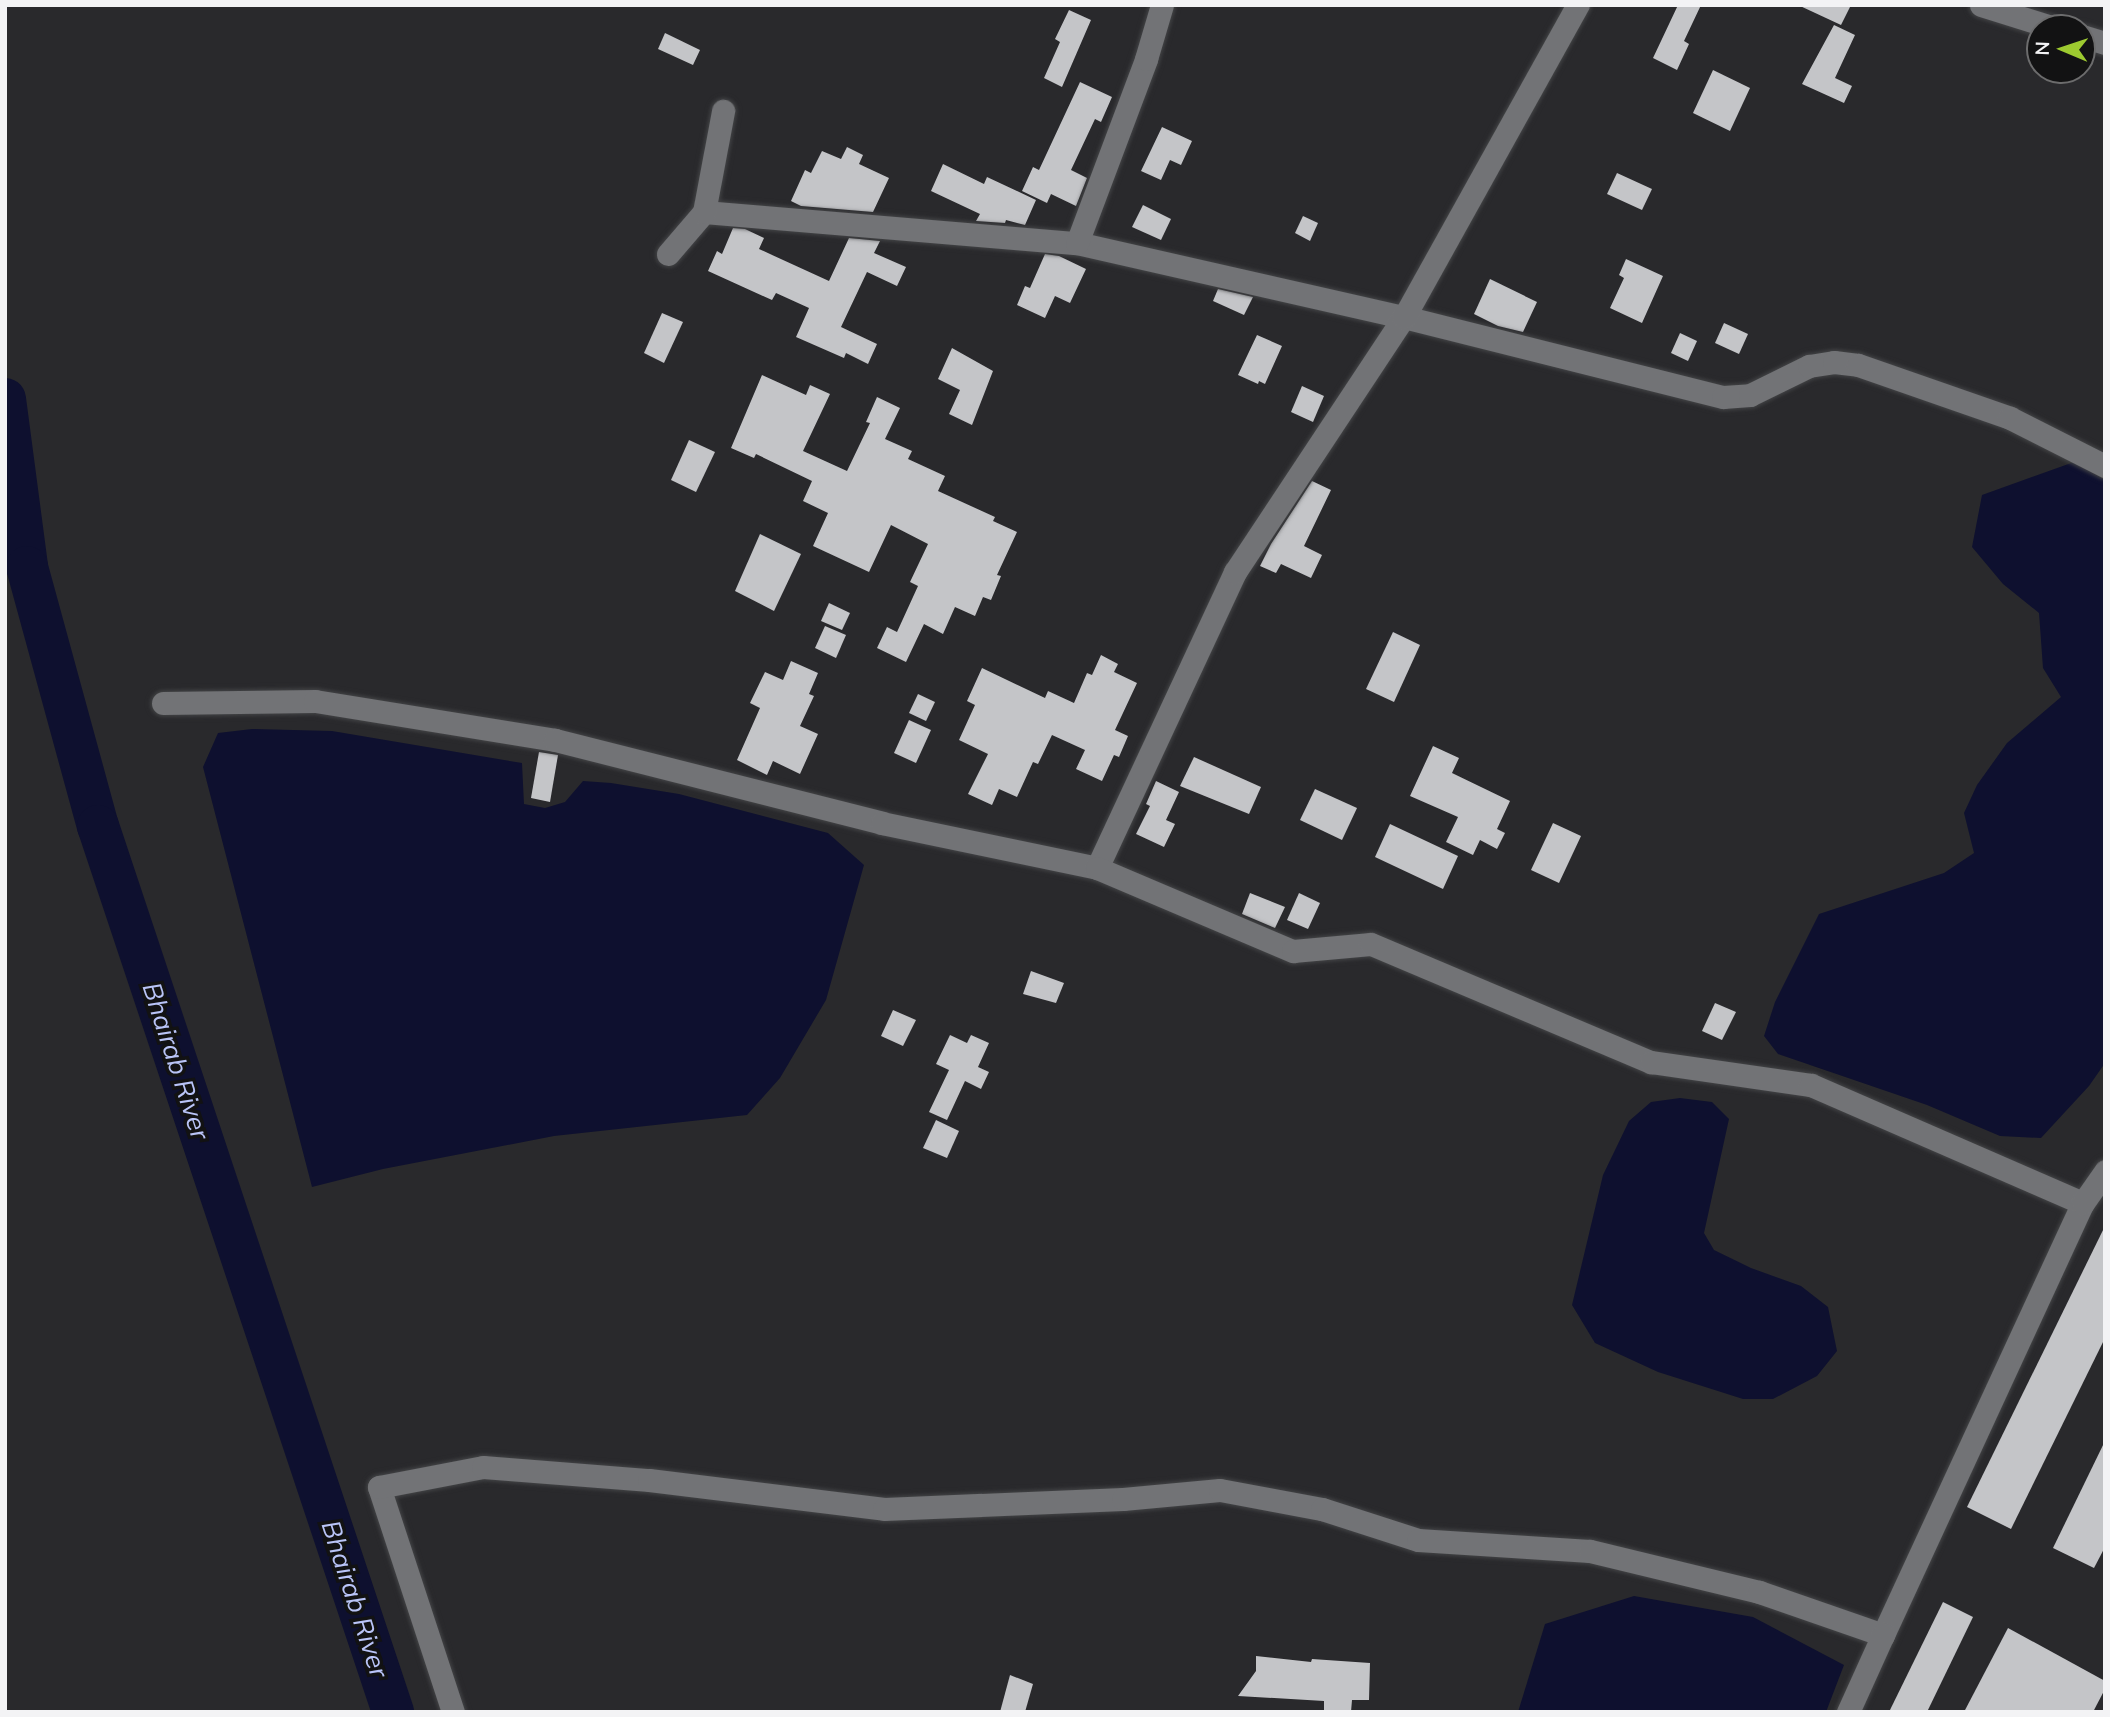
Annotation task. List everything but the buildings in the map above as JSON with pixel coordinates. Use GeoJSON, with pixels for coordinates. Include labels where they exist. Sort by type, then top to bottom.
{"type":"FeatureCollection","features":[{"type":"Feature","properties":{"kind":"street"},"geometry":{"type":"LineString","coordinates":[[1077,243],[1146,59],[1161,5]]}},
{"type":"Feature","properties":{"kind":"street"},"geometry":{"type":"LineString","coordinates":[[1097,868],[1235,572],[1404,317],[1578,5]]}},
{"type":"Feature","properties":{"kind":"street"},"geometry":{"type":"LineString","coordinates":[[1981,5],[2026,19]]}},
{"type":"Feature","properties":{"kind":"street"},"geometry":{"type":"LineString","coordinates":[[668,254],[704,212],[723,111]]}},
{"type":"Feature","properties":{"kind":"street"},"geometry":{"type":"LineString","coordinates":[[704,212],[1077,243],[1404,317],[1723,397],[1750,395],[1809,366],[1834,362],[1858,365],[2010,418],[2105,466]]}},
{"type":"Feature","properties":{"kind":"street"},"geometry":{"type":"LineString","coordinates":[[163,703],[315,701],[555,740],[882,823],[1097,868],[1293,951],[1371,944],[1651,1062],[1811,1085],[2083,1203]]}},
{"type":"Feature","properties":{"kind":"street"},"geometry":{"type":"LineString","coordinates":[[1848,1712],[2083,1203],[2105,1171]]}},
{"type":"Feature","properties":{"kind":"street"},"geometry":{"type":"LineString","coordinates":[[453,1712],[379,1487],[483,1467],[649,1480],[884,1509],[1123,1499],[1220,1490],[1322,1508],[1418,1540],[1590,1551],[1759,1592],[1883,1635]]}},
{"type":"Feature","properties":{"kind":"shaded area"},"geometry":{"type":"Polygon","coordinates":[[[2074,462],[2105,480],[2105,1063],[2089,1086],[2041,1138],[2000,1136],[1927,1105],[1778,1054],[1764,1036],[1775,1002],[1819,914],[1944,873],[1974,853],[1964,813],[1977,785],[2007,743],[2061,697],[2043,668],[2039,613],[2003,584],[1972,547],[1982,495],[2074,462]]]}},
{"type":"Feature","properties":{"kind":"shaded area"},"geometry":{"type":"Polygon","coordinates":[[[252,729],[332,731],[522,763],[524,804],[545,808],[565,802],[583,781],[611,783],[679,794],[828,833],[864,865],[826,1000],[780,1078],[747,1115],[554,1136],[383,1169],[312,1187],[203,767],[218,733],[252,729]]]}},
{"type":"Feature","properties":{"kind":"shaded area"},"geometry":{"type":"Polygon","coordinates":[[[1680,1098],[1712,1102],[1729,1119],[1704,1233],[1714,1250],[1751,1268],[1801,1286],[1828,1307],[1837,1351],[1817,1376],[1773,1399],[1743,1399],[1658,1372],[1595,1343],[1572,1305],[1603,1175],[1629,1121],[1651,1102],[1680,1098]]]}},
{"type":"Feature","properties":{"kind":"shaded area"},"geometry":{"type":"Polygon","coordinates":[[[1634,1596],[1753,1617],[1844,1665],[1826,1712],[1518,1712],[1545,1624],[1634,1596]]]}},
{"type":"Feature","properties":{"kind":"waterway","name":"Bhairab River"},"geometry":{"type":"LineString","coordinates":[[5,399],[27,567],[98,826],[393,1712]]}}]}
